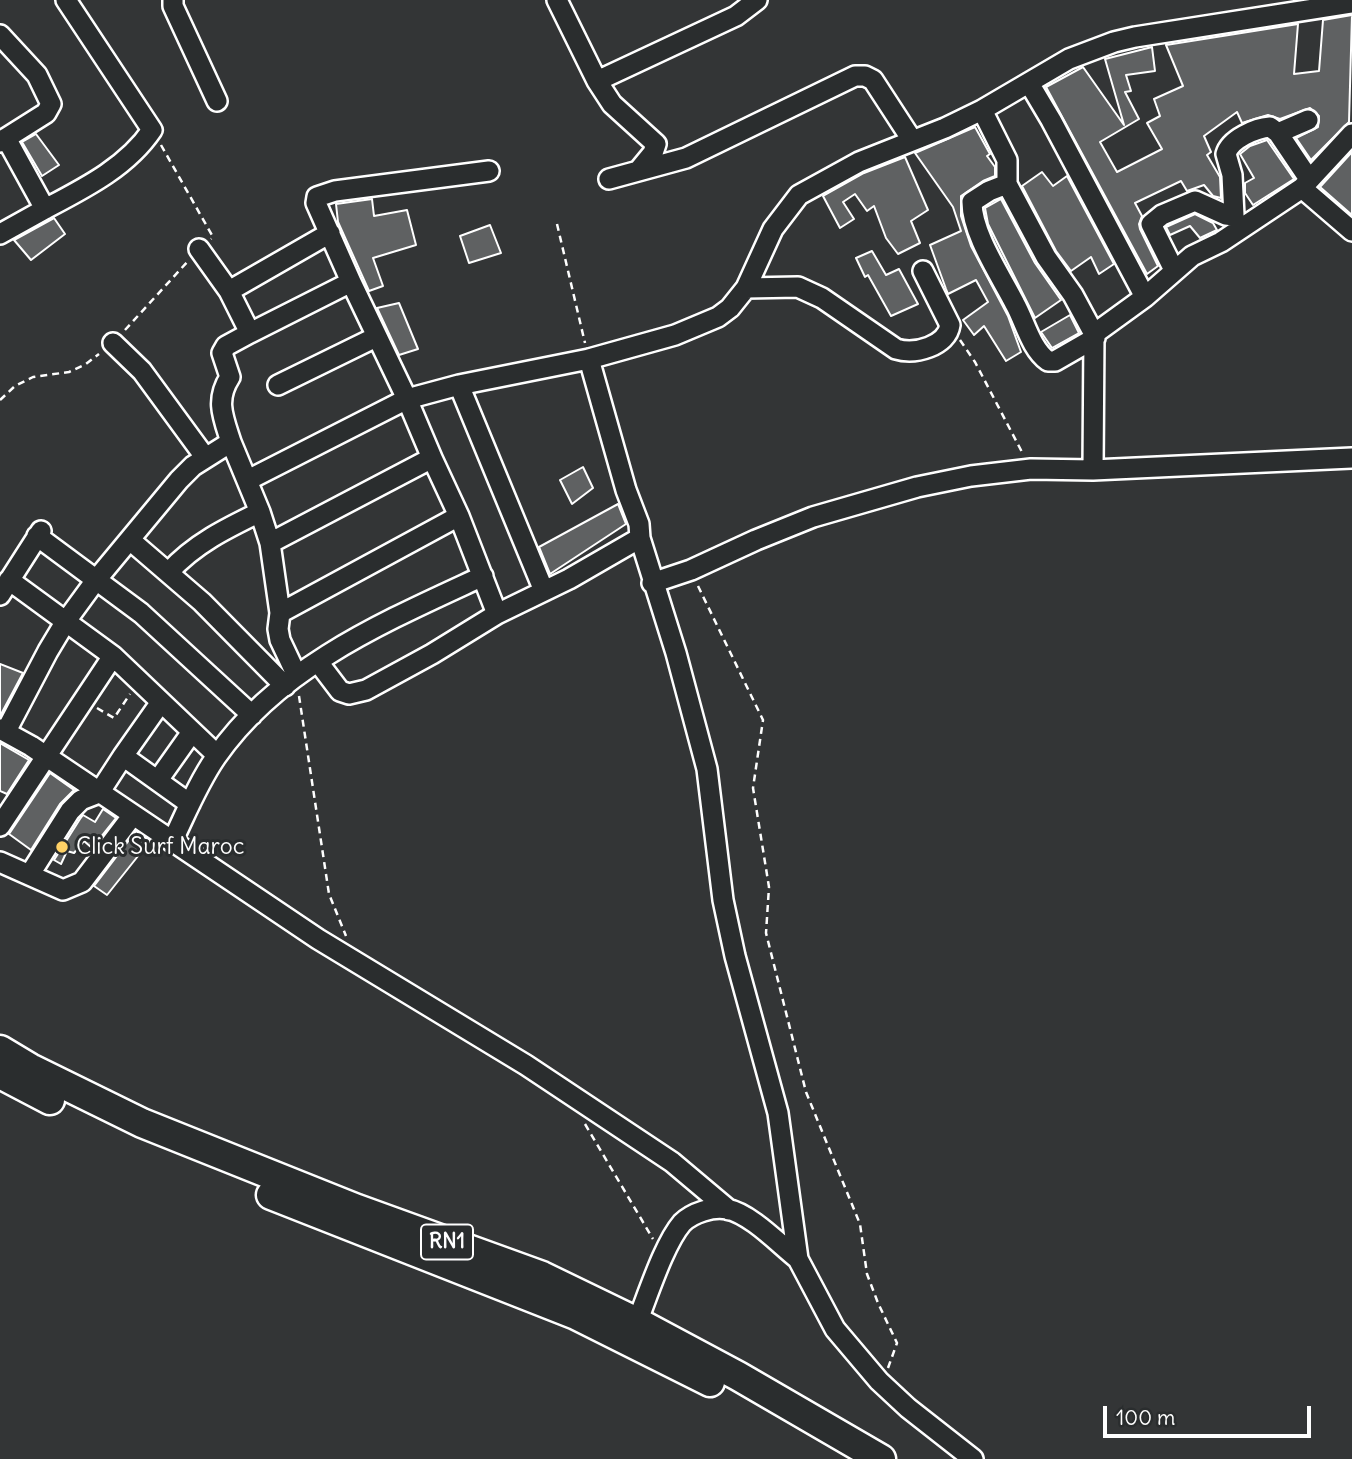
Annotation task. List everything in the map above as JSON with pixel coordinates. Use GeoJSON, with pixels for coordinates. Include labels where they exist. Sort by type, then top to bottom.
{"type":"FeatureCollection","features":[{"type":"Feature","properties":{"kind":"highway","name":"RN1"},"geometry":{"type":"LineString","coordinates":[[0,1050],[30,1068],[142,1123],[357,1209],[542,1276],[637,1322],[738,1376],[881,1459]]}},
{"type":"Feature","properties":{"kind":"highway","name":"RN1"},"geometry":{"type":"LineString","coordinates":[[0,1074],[131,1138],[336,1222],[576,1315],[718,1386],[845,1459]]}},
{"type":"Feature","properties":{"kind":"street"},"geometry":{"type":"LineString","coordinates":[[0,234],[100,179],[135,152],[152,130],[66,0]]}},
{"type":"Feature","properties":{"kind":"street"},"geometry":{"type":"LineString","coordinates":[[173,0],[173,6],[217,101]]}},
{"type":"Feature","properties":{"kind":"street"},"geometry":{"type":"LineString","coordinates":[[557,0],[597,81],[615,107],[656,144],[653,153],[639,170]]}},
{"type":"Feature","properties":{"kind":"street"},"geometry":{"type":"LineString","coordinates":[[597,81],[736,16],[757,0]]}},
{"type":"Feature","properties":{"kind":"street"},"geometry":{"type":"LineString","coordinates":[[248,480],[407,400],[459,385],[589,359],[698,327],[718,317],[730,309],[746,288],[773,229],[799,195],[859,162],[982,110],[1069,59],[1114,42],[1352,3]]}},
{"type":"Feature","properties":{"kind":"street"},"geometry":{"type":"LineString","coordinates":[[0,35],[37,75],[51,104],[46,113],[3,140],[46,209]]}},
{"type":"Feature","properties":{"kind":"street"},"geometry":{"type":"LineString","coordinates":[[609,179],[686,158],[813,94],[855,76],[865,76],[873,80],[912,140]]}},
{"type":"Feature","properties":{"kind":"street"},"geometry":{"type":"LineString","coordinates":[[1029,83],[1145,296]]}},
{"type":"Feature","properties":{"kind":"street"},"geometry":{"type":"LineString","coordinates":[[982,110],[1007,160],[1007,184],[1046,257],[1073,295],[1094,336],[1093,470]]}},
{"type":"Feature","properties":{"kind":"street"},"geometry":{"type":"LineString","coordinates":[[1278,133],[1308,120]]}},
{"type":"Feature","properties":{"kind":"street"},"geometry":{"type":"LineString","coordinates":[[1238,222],[1234,188],[1226,158],[1227,149],[1261,128],[1270,127],[1278,133],[1305,184],[1352,231]]}},
{"type":"Feature","properties":{"kind":"street"},"geometry":{"type":"LineString","coordinates":[[1007,184],[972,202],[973,214],[994,268],[1015,303],[1040,355],[1048,362],[1055,361],[1094,336],[1192,256],[1238,222],[1305,184],[1348,146]]}},
{"type":"Feature","properties":{"kind":"street"},"geometry":{"type":"LineString","coordinates":[[489,171],[335,191],[319,195],[316,203],[459,516],[497,614]]}},
{"type":"Feature","properties":{"kind":"street"},"geometry":{"type":"LineString","coordinates":[[1174,270],[1154,234],[1151,223],[1154,220],[1195,201],[1238,222]]}},
{"type":"Feature","properties":{"kind":"street"},"geometry":{"type":"LineString","coordinates":[[229,291],[330,233]]}},
{"type":"Feature","properties":{"kind":"street"},"geometry":{"type":"LineString","coordinates":[[199,249],[229,291],[250,333]]}},
{"type":"Feature","properties":{"kind":"street"},"geometry":{"type":"LineString","coordinates":[[746,288],[798,287],[822,298],[896,349],[904,351],[939,342],[948,335],[950,325],[923,271]]}},
{"type":"Feature","properties":{"kind":"street"},"geometry":{"type":"LineString","coordinates":[[291,681],[278,629],[280,613],[270,543],[222,416],[222,389],[230,377],[222,353],[226,346],[351,282]]}},
{"type":"Feature","properties":{"kind":"street"},"geometry":{"type":"LineString","coordinates":[[278,385],[376,337]]}},
{"type":"Feature","properties":{"kind":"street"},"geometry":{"type":"LineString","coordinates":[[113,343],[142,371],[205,457]]}},
{"type":"Feature","properties":{"kind":"street"},"geometry":{"type":"LineString","coordinates":[[589,359],[626,490],[639,524],[652,583],[676,653],[707,769],[723,900],[778,1113],[798,1259],[835,1329],[879,1381],[908,1408],[973,1459]]}},
{"type":"Feature","properties":{"kind":"street"},"geometry":{"type":"LineString","coordinates":[[459,385],[544,591]]}},
{"type":"Feature","properties":{"kind":"street"},"geometry":{"type":"LineString","coordinates":[[231,442],[205,457],[179,480],[96,580],[66,621],[3,730],[356,962],[526,1065],[640,1140],[672,1162],[729,1210],[752,1222],[798,1259]]}},
{"type":"Feature","properties":{"kind":"street"},"geometry":{"type":"LineString","coordinates":[[270,543],[432,458]]}},
{"type":"Feature","properties":{"kind":"street"},"geometry":{"type":"LineString","coordinates":[[652,583],[691,570],[813,517],[917,487],[971,476],[1031,469],[1093,470],[1352,458]]}},
{"type":"Feature","properties":{"kind":"street"},"geometry":{"type":"LineString","coordinates":[[169,572],[198,546],[219,532],[260,512]]}},
{"type":"Feature","properties":{"kind":"street"},"geometry":{"type":"LineString","coordinates":[[280,613],[459,516]]}},
{"type":"Feature","properties":{"kind":"street"},"geometry":{"type":"LineString","coordinates":[[217,755],[113,656],[66,621],[5,587],[39,533],[141,613],[252,715]]}},
{"type":"Feature","properties":{"kind":"street"},"geometry":{"type":"LineString","coordinates":[[318,662],[340,691],[355,694],[640,538]]}},
{"type":"Feature","properties":{"kind":"street"},"geometry":{"type":"LineString","coordinates":[[130,540],[291,681]]}},
{"type":"Feature","properties":{"kind":"street"},"geometry":{"type":"LineString","coordinates":[[172,842],[217,755],[252,715],[291,681],[352,640],[483,576]]}},
{"type":"Feature","properties":{"kind":"street"},"geometry":{"type":"LineString","coordinates":[[0,826],[113,656]]}},
{"type":"Feature","properties":{"kind":"street"},"geometry":{"type":"LineString","coordinates":[[30,874],[70,811],[81,800],[99,793],[161,702]]}},
{"type":"Feature","properties":{"kind":"street"},"geometry":{"type":"LineString","coordinates":[[158,780],[192,732]]}},
{"type":"Feature","properties":{"kind":"street"},"geometry":{"type":"LineString","coordinates":[[123,756],[190,804]]}},
{"type":"Feature","properties":{"kind":"street"},"geometry":{"type":"LineString","coordinates":[[0,862],[63,890],[82,882],[133,815]]}},
{"type":"Feature","properties":{"kind":"street"},"geometry":{"type":"LineString","coordinates":[[637,1322],[664,1257],[684,1221],[714,1209],[729,1210]]}},
{"type":"Feature","properties":{"kind":"path"},"geometry":{"type":"LineString","coordinates":[[0,400],[15,386],[33,377],[69,372],[86,364],[113,343],[213,237],[152,130]]}},
{"type":"Feature","properties":{"kind":"path"},"geometry":{"type":"LineString","coordinates":[[558,224],[589,359]]}},
{"type":"Feature","properties":{"kind":"path"},"geometry":{"type":"LineString","coordinates":[[950,325],[975,362],[1031,469]]}},
{"type":"Feature","properties":{"kind":"path"},"geometry":{"type":"LineString","coordinates":[[691,570],[763,720],[753,788],[769,887],[766,933],[806,1092],[860,1224],[867,1274],[897,1343],[891,1363],[879,1381]]}},
{"type":"Feature","properties":{"kind":"path"},"geometry":{"type":"LineString","coordinates":[[83,698],[114,718],[138,681]]}},
{"type":"Feature","properties":{"kind":"path"},"geometry":{"type":"LineString","coordinates":[[291,681],[329,894],[356,962]]}},
{"type":"Feature","properties":{"kind":"path"},"geometry":{"type":"LineString","coordinates":[[585,1124],[664,1257]]}},
{"type":"Feature","properties":{"kind":"building"},"geometry":{"type":"Polygon","coordinates":[[[1352,15],[1349,122],[1311,160],[1296,138],[1318,127],[1319,116],[1310,108],[1280,119],[1268,115],[1242,123],[1237,112],[1204,136],[1211,152],[1207,155],[1220,177],[1221,198],[1213,196],[1204,185],[1187,191],[1181,181],[1135,203],[1142,216],[1140,229],[1158,266],[1147,274],[1046,87],[1083,67],[1124,125],[1105,59],[1152,47],[1155,71],[1126,75],[1131,91],[1125,92],[1139,119],[1100,142],[1117,172],[1162,149],[1147,123],[1160,116],[1154,99],[1183,86],[1166,45],[1298,24],[1294,74],[1319,71],[1323,20],[1352,15]]]}},
{"type":"Feature","properties":{"kind":"building"},"geometry":{"type":"Polygon","coordinates":[[[975,127],[990,154],[987,156],[995,167],[995,176],[961,196],[961,216],[971,246],[1008,316],[1021,352],[1006,361],[984,326],[974,335],[963,320],[988,302],[976,280],[948,294],[930,245],[961,231],[953,207],[915,153],[975,127]]]}},
{"type":"Feature","properties":{"kind":"building"},"geometry":{"type":"Polygon","coordinates":[[[36,134],[59,165],[42,176],[22,142],[36,134]]]}},
{"type":"Feature","properties":{"kind":"building"},"geometry":{"type":"Polygon","coordinates":[[[1267,140],[1294,179],[1253,205],[1245,193],[1245,183],[1254,178],[1240,154],[1250,146],[1267,140]]]}},
{"type":"Feature","properties":{"kind":"building"},"geometry":{"type":"Polygon","coordinates":[[[1352,152],[1352,215],[1320,187],[1352,152]]]}},
{"type":"Feature","properties":{"kind":"building"},"geometry":{"type":"Polygon","coordinates":[[[905,157],[928,210],[911,221],[920,243],[898,254],[886,238],[874,206],[867,211],[855,194],[843,202],[854,219],[840,228],[823,196],[864,173],[905,157]]]}},
{"type":"Feature","properties":{"kind":"building"},"geometry":{"type":"Polygon","coordinates":[[[1042,172],[1053,186],[1067,176],[1114,264],[1099,274],[1091,257],[1071,271],[1056,251],[1022,186],[1042,172]]]}},
{"type":"Feature","properties":{"kind":"building"},"geometry":{"type":"Polygon","coordinates":[[[372,199],[374,216],[407,210],[416,245],[373,258],[383,286],[369,291],[338,222],[336,204],[372,199]]]}},
{"type":"Feature","properties":{"kind":"building"},"geometry":{"type":"Polygon","coordinates":[[[1001,199],[1035,263],[1061,300],[1035,318],[988,224],[985,208],[1001,199]]]}},
{"type":"Feature","properties":{"kind":"building"},"geometry":{"type":"Polygon","coordinates":[[[1195,214],[1213,223],[1217,230],[1200,238],[1190,226],[1170,235],[1166,227],[1195,214]]]}},
{"type":"Feature","properties":{"kind":"building"},"geometry":{"type":"Polygon","coordinates":[[[54,218],[65,234],[31,260],[14,240],[54,218]]]}},
{"type":"Feature","properties":{"kind":"building"},"geometry":{"type":"Polygon","coordinates":[[[490,225],[501,253],[469,263],[460,236],[490,225]]]}},
{"type":"Feature","properties":{"kind":"building"},"geometry":{"type":"Polygon","coordinates":[[[872,251],[886,275],[899,269],[918,304],[891,316],[868,275],[865,277],[856,258],[872,251]]]}},
{"type":"Feature","properties":{"kind":"building"},"geometry":{"type":"Polygon","coordinates":[[[399,303],[418,349],[399,355],[377,308],[399,303]]]}},
{"type":"Feature","properties":{"kind":"building"},"geometry":{"type":"Polygon","coordinates":[[[1070,315],[1079,333],[1052,348],[1041,332],[1070,315]]]}},
{"type":"Feature","properties":{"kind":"building"},"geometry":{"type":"Polygon","coordinates":[[[583,467],[593,488],[572,504],[560,480],[583,467]]]}},
{"type":"Feature","properties":{"kind":"building"},"geometry":{"type":"Polygon","coordinates":[[[618,504],[626,524],[550,574],[539,547],[618,504]]]}},
{"type":"Feature","properties":{"kind":"building"},"geometry":{"type":"Polygon","coordinates":[[[0,664],[23,673],[0,716],[0,664]]]}},
{"type":"Feature","properties":{"kind":"building"},"geometry":{"type":"Polygon","coordinates":[[[0,743],[29,760],[7,794],[0,791],[0,743]]]}},
{"type":"Feature","properties":{"kind":"building"},"geometry":{"type":"Polygon","coordinates":[[[50,773],[74,790],[60,804],[31,850],[9,834],[50,773]]]}},
{"type":"Feature","properties":{"kind":"building"},"geometry":{"type":"Polygon","coordinates":[[[103,809],[116,818],[92,848],[84,841],[74,853],[67,851],[61,864],[54,860],[83,815],[95,822],[103,809]]]}},
{"type":"Feature","properties":{"kind":"building"},"geometry":{"type":"Polygon","coordinates":[[[136,831],[150,841],[107,895],[94,886],[136,831]]]}},
{"type":"Feature","properties":{"kind":"place","name":"Click Surf Maroc"},"geometry":{"type":"Point","coordinates":[62,847]}}]}
